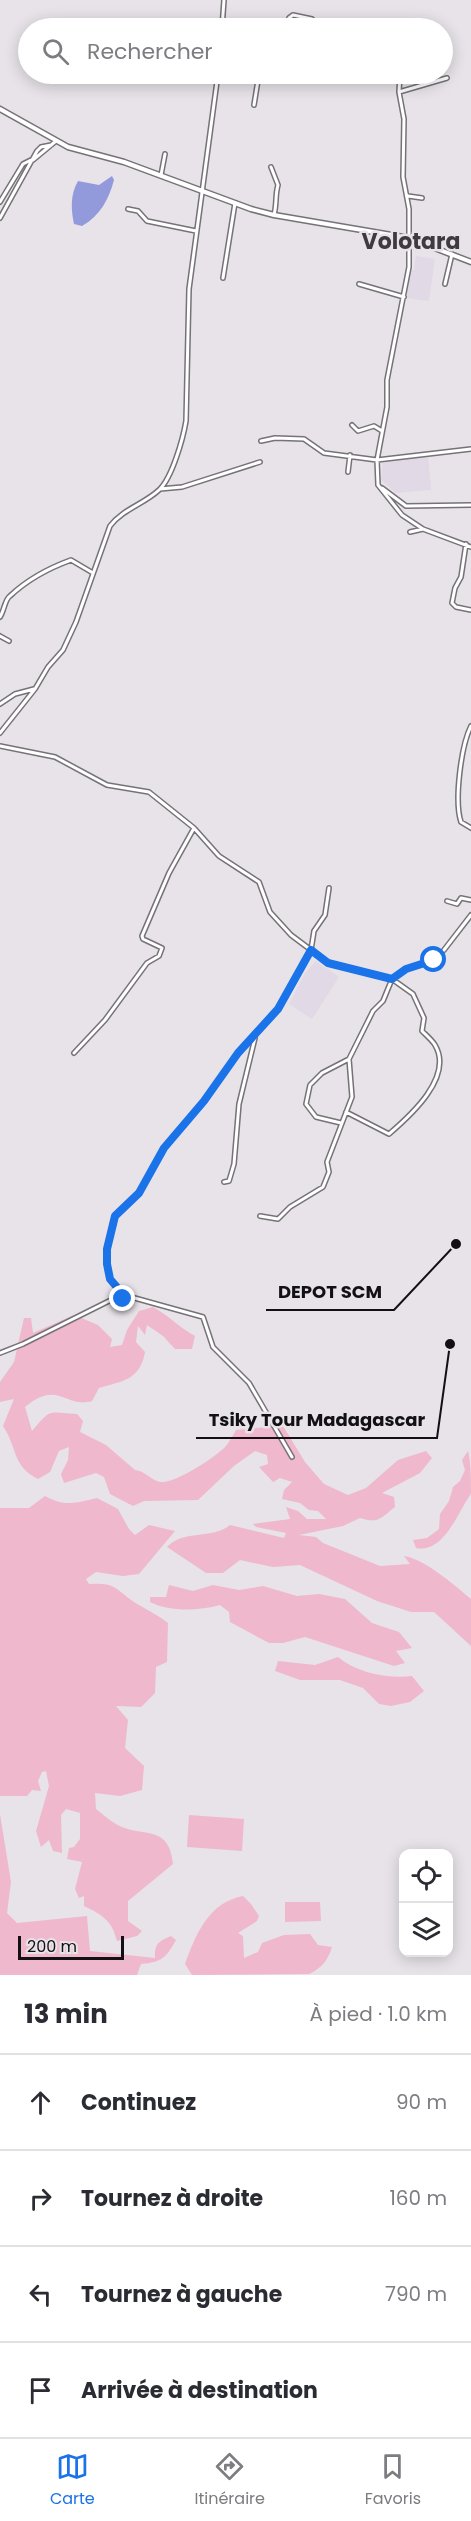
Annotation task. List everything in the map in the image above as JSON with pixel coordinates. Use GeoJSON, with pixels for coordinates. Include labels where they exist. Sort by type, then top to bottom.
{"type":"FeatureCollection","features":[{"type":"Feature","properties":{"kind":"street"},"geometry":{"type":"LineString","coordinates":[[223,18],[224,0]]}},
{"type":"Feature","properties":{"kind":"street"},"geometry":{"type":"LineString","coordinates":[[289,18],[293,15],[307,18]]}},
{"type":"Feature","properties":{"kind":"street"},"geometry":{"type":"LineString","coordinates":[[160,489],[177,456],[186,421],[189,289],[217,84]]}},
{"type":"Feature","properties":{"kind":"street"},"geometry":{"type":"LineString","coordinates":[[254,105],[257,84]]}},
{"type":"Feature","properties":{"kind":"street"},"geometry":{"type":"LineString","coordinates":[[399,84],[404,119],[403,177],[408,196],[409,267],[387,380],[387,407],[377,460],[378,485],[402,515],[423,529],[471,547]]}},
{"type":"Feature","properties":{"kind":"street"},"geometry":{"type":"LineString","coordinates":[[399,92],[426,84]]}},
{"type":"Feature","properties":{"kind":"street"},"geometry":{"type":"LineString","coordinates":[[0,109],[54,143],[161,175],[235,203],[274,215],[409,238],[471,262]]}},
{"type":"Feature","properties":{"kind":"street"},"geometry":{"type":"LineString","coordinates":[[0,219],[32,162],[54,143]]}},
{"type":"Feature","properties":{"kind":"street"},"geometry":{"type":"LineString","coordinates":[[161,175],[165,154]]}},
{"type":"Feature","properties":{"kind":"street"},"geometry":{"type":"LineString","coordinates":[[0,202],[23,164],[32,162]]}},
{"type":"Feature","properties":{"kind":"street"},"geometry":{"type":"LineString","coordinates":[[271,167],[278,185],[275,194],[278,201],[274,215]]}},
{"type":"Feature","properties":{"kind":"street"},"geometry":{"type":"LineString","coordinates":[[408,196],[422,198]]}},
{"type":"Feature","properties":{"kind":"street"},"geometry":{"type":"LineString","coordinates":[[223,278],[235,203]]}},
{"type":"Feature","properties":{"kind":"street"},"geometry":{"type":"LineString","coordinates":[[128,209],[138,211],[147,221],[196,231]]}},
{"type":"Feature","properties":{"kind":"street"},"geometry":{"type":"LineString","coordinates":[[445,284],[452,254]]}},
{"type":"Feature","properties":{"kind":"street"},"geometry":{"type":"LineString","coordinates":[[359,284],[404,297]]}},
{"type":"Feature","properties":{"kind":"street"},"geometry":{"type":"LineString","coordinates":[[352,425],[358,431],[374,426],[382,430]]}},
{"type":"Feature","properties":{"kind":"street"},"geometry":{"type":"LineString","coordinates":[[261,441],[275,438],[304,439],[324,453],[334,456],[350,455],[377,460],[471,449]]}},
{"type":"Feature","properties":{"kind":"street"},"geometry":{"type":"LineString","coordinates":[[348,472],[350,455]]}},
{"type":"Feature","properties":{"kind":"street"},"geometry":{"type":"LineString","coordinates":[[0,733],[63,650],[110,526],[116,518],[160,489],[182,487],[260,462]]}},
{"type":"Feature","properties":{"kind":"street"},"geometry":{"type":"LineString","coordinates":[[378,485],[406,506],[471,505]]}},
{"type":"Feature","properties":{"kind":"street"},"geometry":{"type":"LineString","coordinates":[[410,532],[423,529]]}},
{"type":"Feature","properties":{"kind":"street"},"geometry":{"type":"LineString","coordinates":[[466,544],[461,577],[453,594],[452,603],[456,607],[471,610]]}},
{"type":"Feature","properties":{"kind":"street"},"geometry":{"type":"LineString","coordinates":[[0,617],[8,597],[34,576],[71,560],[93,573]]}},
{"type":"Feature","properties":{"kind":"street"},"geometry":{"type":"LineString","coordinates":[[0,636],[9,641]]}},
{"type":"Feature","properties":{"kind":"street"},"geometry":{"type":"LineString","coordinates":[[0,704],[15,694],[35,689]]}},
{"type":"Feature","properties":{"kind":"street"},"geometry":{"type":"LineString","coordinates":[[471,726],[460,775],[458,809],[461,822],[471,828]]}},
{"type":"Feature","properties":{"kind":"street"},"geometry":{"type":"LineString","coordinates":[[0,746],[55,757],[107,785],[149,792],[194,828],[219,856],[259,882],[270,912],[291,935],[328,963],[392,979],[413,993],[424,1018],[422,1031],[436,1046],[439,1066],[432,1088],[410,1116],[389,1134],[346,1112]]}},
{"type":"Feature","properties":{"kind":"street"},"geometry":{"type":"LineString","coordinates":[[74,1053],[105,1020],[147,963],[161,952],[162,948],[143,939],[142,936],[169,873],[194,828]]}},
{"type":"Feature","properties":{"kind":"street"},"geometry":{"type":"LineString","coordinates":[[126,1298],[110,1279],[107,1264],[107,1249],[115,1216],[139,1193],[164,1148],[204,1101],[238,1053],[278,1009],[311,950],[314,931],[325,915],[329,888]]}},
{"type":"Feature","properties":{"kind":"street"},"geometry":{"type":"LineString","coordinates":[[447,901],[456,904],[461,898],[471,900]]}},
{"type":"Feature","properties":{"kind":"street"},"geometry":{"type":"LineString","coordinates":[[260,1216],[278,1220],[290,1207],[324,1187],[329,1172],[327,1162],[352,1097],[349,1059],[373,1011],[383,1001],[392,979],[406,969],[434,960],[471,915]]}},
{"type":"Feature","properties":{"kind":"street"},"geometry":{"type":"LineString","coordinates":[[224,1182],[229,1181],[234,1164],[239,1104],[255,1036]]}},
{"type":"Feature","properties":{"kind":"street"},"geometry":{"type":"LineString","coordinates":[[341,1124],[316,1117],[306,1104],[310,1085],[322,1073],[349,1059]]}},
{"type":"Feature","properties":{"kind":"street"},"geometry":{"type":"LineString","coordinates":[[0,1353],[113,1299],[130,1297],[203,1317],[213,1347],[249,1383],[292,1457]]}},
{"type":"Feature","properties":{"kind":"shaded area"},"geometry":{"type":"Polygon","coordinates":[[[416,256],[435,259],[429,301],[406,298],[410,270],[414,270],[416,256]]]}},
{"type":"Feature","properties":{"kind":"shaded area"},"geometry":{"type":"Polygon","coordinates":[[[428,455],[431,490],[396,493],[381,480],[383,461],[428,455]]]}},
{"type":"Feature","properties":{"kind":"shaded area"},"geometry":{"type":"Polygon","coordinates":[[[316,961],[339,977],[312,1019],[289,1004],[304,975],[316,961]]]}},
{"type":"Feature","properties":{"kind":"shaded area"},"geometry":{"type":"Polygon","coordinates":[[[153,1307],[195,1336],[192,1349],[175,1349],[163,1336],[147,1325],[145,1335],[138,1326],[136,1342],[145,1352],[143,1361],[135,1374],[123,1381],[99,1388],[92,1401],[75,1401],[54,1395],[46,1395],[37,1399],[25,1407],[32,1431],[51,1413],[77,1414],[83,1421],[80,1432],[106,1445],[135,1470],[160,1482],[175,1479],[214,1457],[226,1446],[236,1430],[266,1427],[280,1421],[305,1462],[324,1484],[348,1495],[366,1488],[398,1460],[426,1451],[432,1458],[420,1473],[382,1493],[394,1497],[395,1507],[383,1517],[375,1520],[360,1518],[343,1526],[299,1535],[316,1537],[323,1543],[380,1566],[410,1564],[404,1556],[430,1567],[471,1599],[471,1646],[434,1612],[411,1612],[377,1601],[300,1565],[273,1567],[240,1560],[223,1573],[206,1573],[167,1547],[181,1538],[223,1530],[230,1525],[284,1538],[286,1533],[256,1527],[253,1524],[290,1519],[286,1507],[298,1511],[307,1519],[326,1519],[318,1511],[309,1510],[300,1503],[282,1499],[284,1490],[292,1482],[280,1478],[273,1482],[259,1467],[268,1464],[267,1455],[255,1451],[234,1466],[198,1500],[144,1501],[133,1506],[110,1494],[104,1477],[96,1473],[64,1483],[61,1474],[68,1460],[69,1447],[59,1451],[50,1472],[38,1479],[19,1463],[3,1426],[14,1399],[0,1402],[0,1382],[14,1362],[24,1318],[31,1318],[33,1333],[74,1315],[98,1325],[112,1339],[110,1347],[122,1345],[127,1330],[139,1311],[153,1307]]]}},
{"type":"Feature","properties":{"kind":"shaded area"},"geometry":{"type":"Polygon","coordinates":[[[468,1451],[471,1472],[470,1496],[451,1527],[439,1541],[432,1546],[416,1548],[413,1540],[427,1538],[439,1529],[440,1514],[449,1501],[453,1487],[460,1481],[465,1470],[462,1460],[468,1451]]]}},
{"type":"Feature","properties":{"kind":"shaded area"},"geometry":{"type":"Polygon","coordinates":[[[45,1496],[64,1503],[97,1498],[118,1509],[135,1535],[149,1525],[175,1531],[139,1574],[123,1576],[96,1572],[86,1579],[89,1584],[112,1586],[168,1623],[167,1662],[156,1667],[155,1693],[141,1707],[116,1706],[128,1720],[125,1748],[144,1766],[142,1790],[120,1796],[95,1793],[96,1809],[111,1821],[125,1828],[160,1837],[166,1842],[173,1864],[128,1901],[128,1921],[142,1931],[137,1936],[117,1941],[109,1924],[101,1916],[84,1906],[84,1896],[79,1898],[75,1889],[82,1862],[67,1859],[69,1848],[74,1847],[80,1839],[80,1813],[66,1809],[61,1815],[62,1853],[53,1851],[49,1840],[41,1847],[36,1831],[49,1786],[46,1771],[42,1772],[38,1781],[41,1791],[32,1790],[27,1796],[0,1796],[0,1508],[29,1508],[45,1496]]]}},
{"type":"Feature","properties":{"kind":"shaded area"},"geometry":{"type":"Polygon","coordinates":[[[169,1585],[193,1591],[213,1585],[239,1590],[263,1586],[297,1596],[319,1594],[345,1599],[372,1623],[399,1632],[412,1648],[396,1651],[405,1663],[394,1666],[305,1637],[283,1643],[269,1643],[230,1622],[229,1612],[220,1605],[184,1610],[166,1608],[150,1602],[150,1597],[166,1597],[169,1585]]]}},
{"type":"Feature","properties":{"kind":"shaded area"},"geometry":{"type":"Polygon","coordinates":[[[338,1657],[354,1667],[373,1674],[393,1677],[412,1676],[424,1691],[410,1702],[391,1706],[379,1704],[363,1688],[340,1680],[300,1680],[275,1671],[278,1661],[315,1665],[338,1657]]]}},
{"type":"Feature","properties":{"kind":"shaded area"},"geometry":{"type":"Polygon","coordinates":[[[0,1814],[11,1882],[7,1913],[17,1923],[87,1916],[90,1951],[155,1958],[155,1949],[158,1944],[171,1936],[176,1940],[166,1955],[154,1962],[141,1964],[137,1975],[0,1975],[0,1814]]]}},
{"type":"Feature","properties":{"kind":"shaded area"},"geometry":{"type":"Polygon","coordinates":[[[189,1815],[244,1819],[242,1851],[187,1847],[189,1815]]]}},
{"type":"Feature","properties":{"kind":"shaded area"},"geometry":{"type":"Polygon","coordinates":[[[243,1896],[259,1916],[257,1921],[238,1933],[243,1936],[244,1958],[258,1952],[262,1943],[284,1935],[310,1934],[318,1945],[332,1947],[324,1963],[309,1974],[192,1975],[185,1964],[205,1921],[221,1905],[243,1896]]]}},
{"type":"Feature","properties":{"kind":"shaded area"},"geometry":{"type":"Polygon","coordinates":[[[285,1902],[320,1902],[321,1921],[285,1922],[285,1902]]]}},
{"type":"Feature","properties":{"kind":"water"},"geometry":{"type":"Polygon","coordinates":[[[112,176],[114,180],[112,187],[99,212],[82,226],[74,224],[72,202],[78,181],[99,185],[112,176]]]}},
{"type":"Feature","properties":{"kind":"place","name":"DEPOT SCM"},"geometry":{"type":"Point","coordinates":[456,1244]}},
{"type":"Feature","properties":{"kind":"place","name":"Tsiky Tour Madagascar"},"geometry":{"type":"Point","coordinates":[450,1344]}},
{"type":"Feature","properties":{"kind":"district","name":"Volotara"},"geometry":{"type":"Point","coordinates":[411,241]}},
{"type":"Feature","properties":{"kind":"route"},"geometry":{"type":"LineString","coordinates":[[123,1299],[126,1298],[110,1279],[107,1264],[107,1249],[115,1216],[139,1193],[164,1148],[204,1101],[238,1053],[278,1009],[311,950],[328,963],[392,979],[406,969],[434,960]]}}]}
